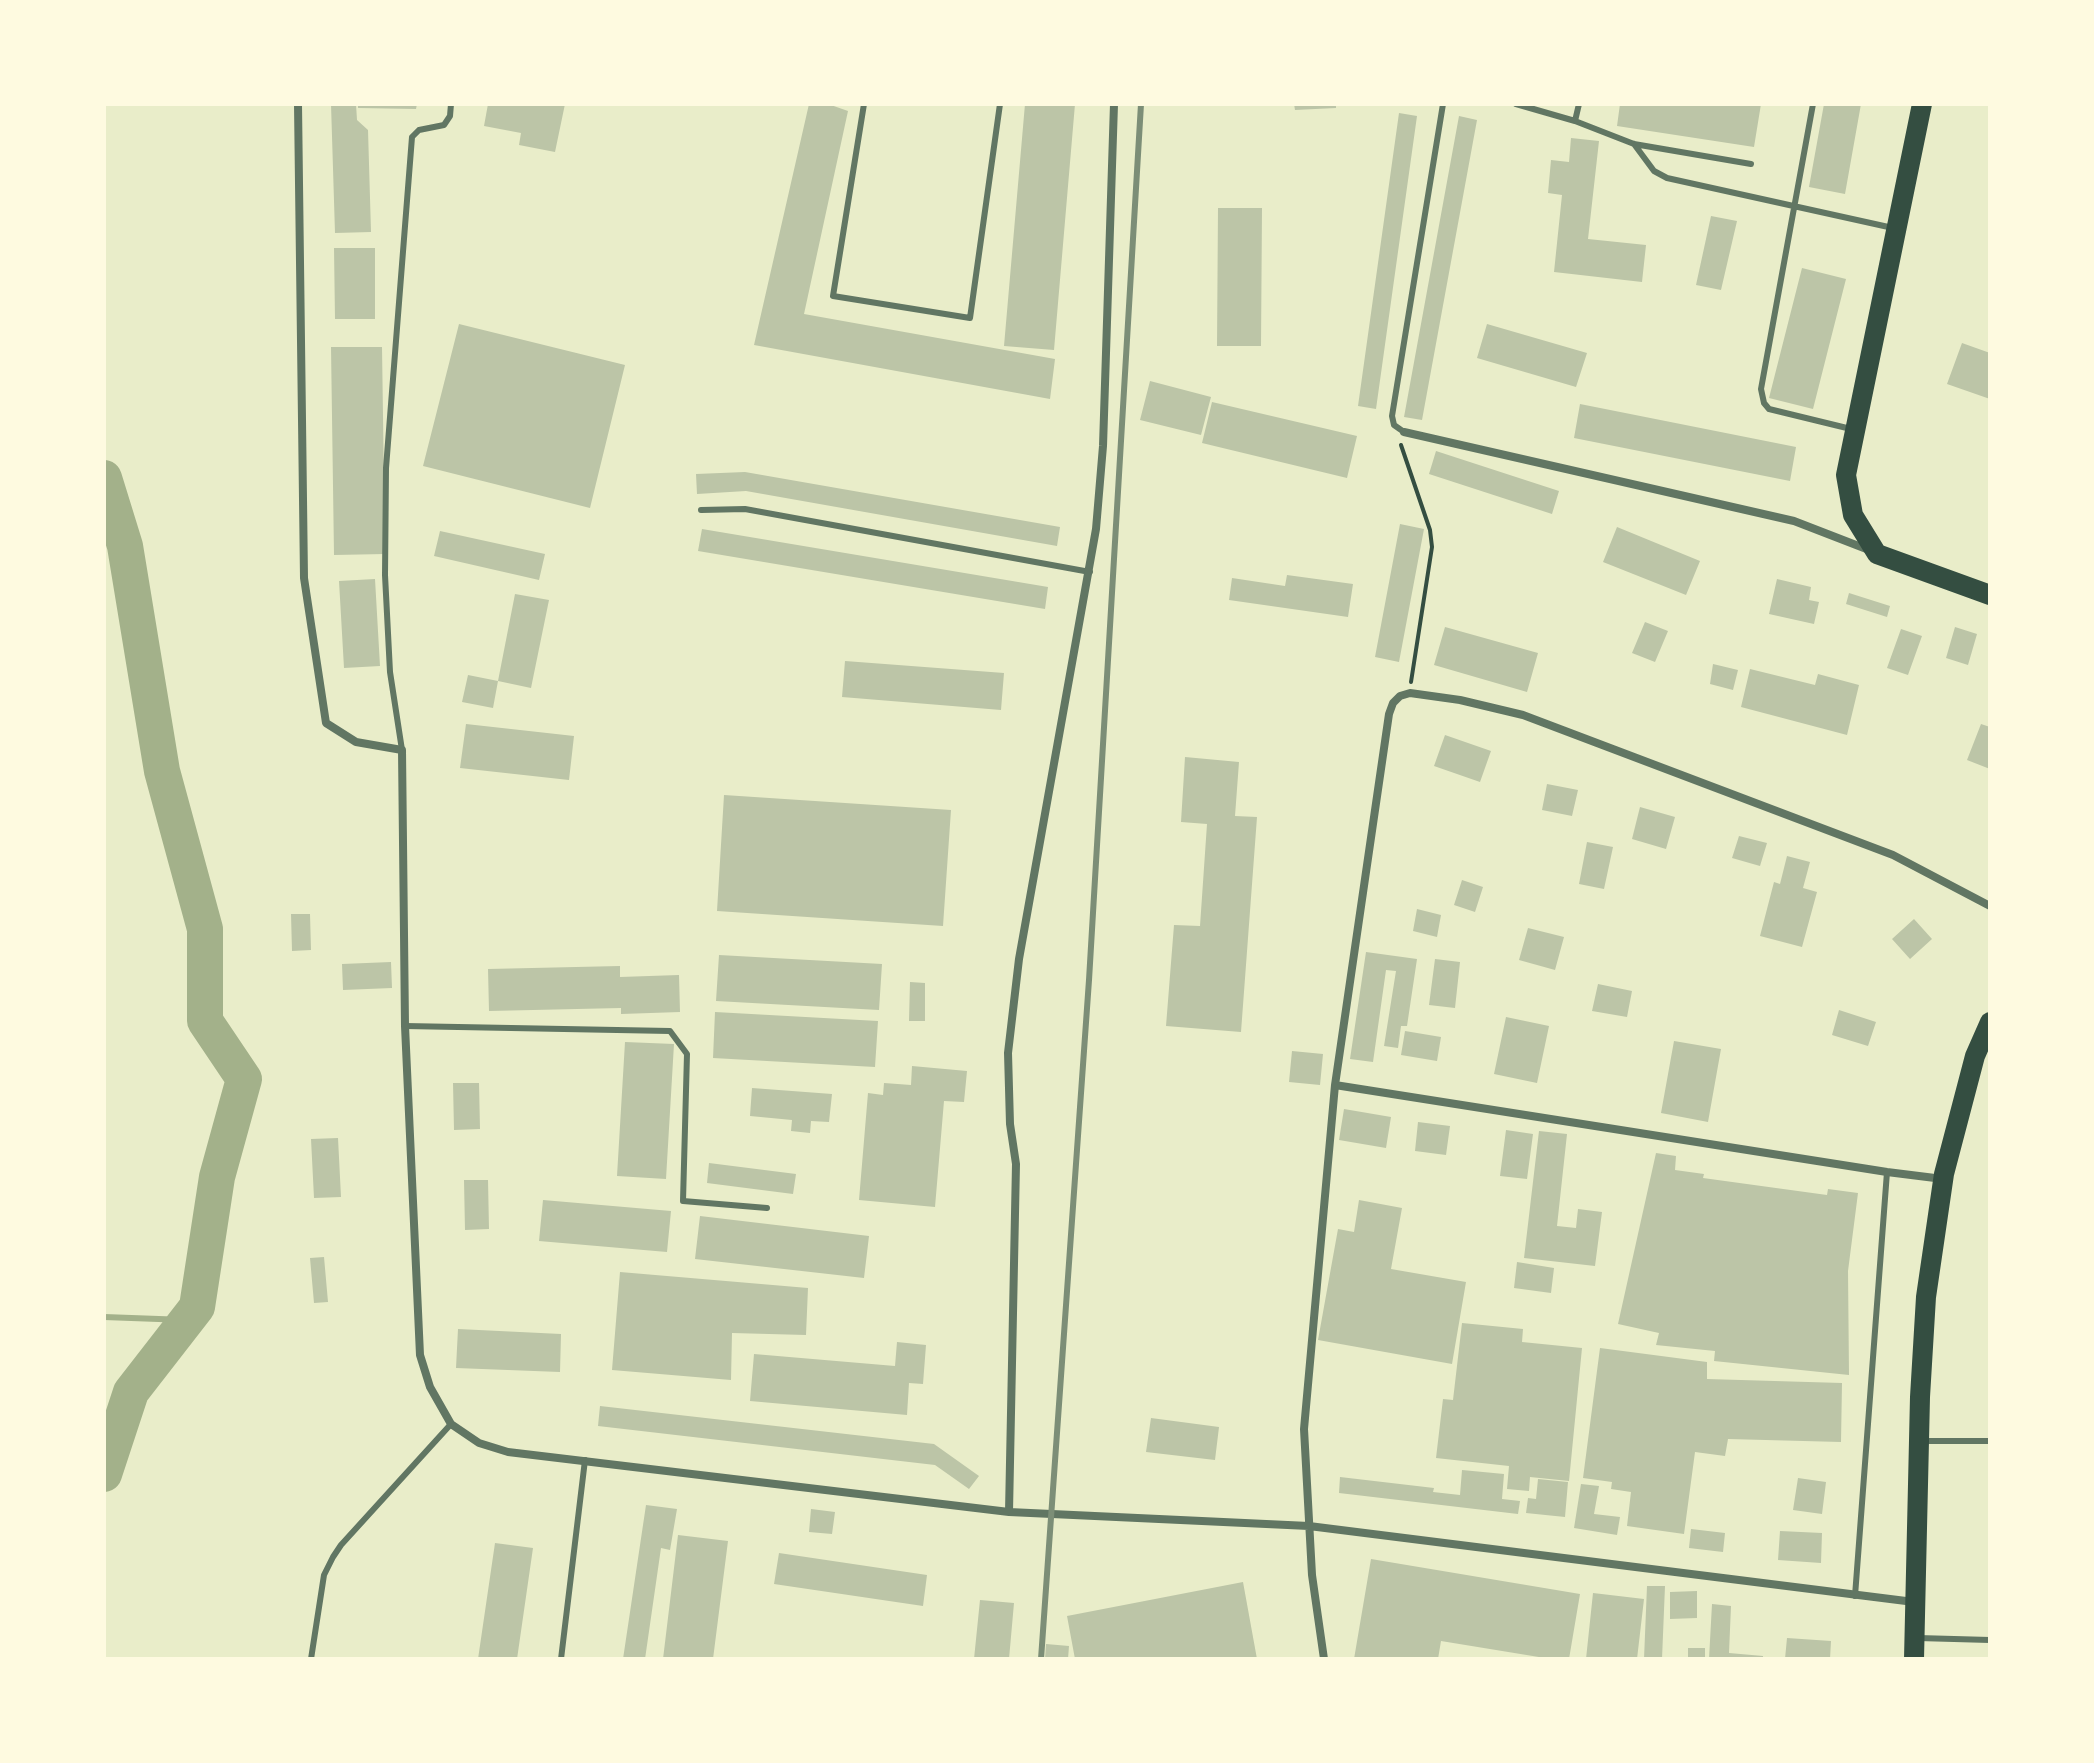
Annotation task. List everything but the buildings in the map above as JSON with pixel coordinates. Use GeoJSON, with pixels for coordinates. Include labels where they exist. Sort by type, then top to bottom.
{"type":"FeatureCollection","features":[{"type":"Feature","properties":{"kind":"highway"},"geometry":{"type":"LineString","coordinates":[[1922,104],[1846,475],[1853,515],[1877,554],[1990,595]]}},
{"type":"Feature","properties":{"kind":"highway"},"geometry":{"type":"LineString","coordinates":[[1914,1659],[1926,1297],[1943,1179],[1975,1056],[1990,1022]]}},
{"type":"Feature","properties":{"kind":"street"},"geometry":{"type":"LineString","coordinates":[[298,104],[304,578],[326,723],[356,742],[402,750],[405,1026],[420,1355],[430,1387],[451,1424],[479,1443],[508,1452],[1009,1512],[1309,1526],[1915,1602]]}},
{"type":"Feature","properties":{"kind":"street"},"geometry":{"type":"LineString","coordinates":[[1009,1512],[1016,1164],[1010,1124],[1008,1053],[1019,959],[1096,529],[1103,446],[1114,104]]}},
{"type":"Feature","properties":{"kind":"street"},"geometry":{"type":"LineString","coordinates":[[1404,432],[1794,521],[1877,554]]}},
{"type":"Feature","properties":{"kind":"street"},"geometry":{"type":"LineString","coordinates":[[1324,1659],[1312,1575],[1304,1429],[1335,1085],[1389,714],[1400,696],[1410,693],[1460,700],[1543,722],[1893,855],[1990,906]]}},
{"type":"Feature","properties":{"kind":"street"},"geometry":{"type":"LineString","coordinates":[[1335,1085],[1943,1179]]}},
{"type":"Feature","properties":{"kind":"lane"},"geometry":{"type":"LineString","coordinates":[[402,750],[389,658],[385,575],[386,468],[412,137],[419,130],[444,125],[450,116],[451,104]]}},
{"type":"Feature","properties":{"kind":"lane"},"geometry":{"type":"LineString","coordinates":[[864,104],[833,296],[970,318],[1000,104]]}},
{"type":"Feature","properties":{"kind":"lane"},"geometry":{"type":"LineString","coordinates":[[1404,432],[1392,420],[1443,104]]}},
{"type":"Feature","properties":{"kind":"lane"},"geometry":{"type":"LineString","coordinates":[[1516,104],[1575,121],[1634,144],[1751,164]]}},
{"type":"Feature","properties":{"kind":"lane"},"geometry":{"type":"LineString","coordinates":[[1575,121],[1579,104]]}},
{"type":"Feature","properties":{"kind":"lane"},"geometry":{"type":"LineString","coordinates":[[1813,104],[1761,389],[1764,403],[1769,409],[1856,430]]}},
{"type":"Feature","properties":{"kind":"lane"},"geometry":{"type":"LineString","coordinates":[[1634,144],[1654,171],[1667,178],[1897,229]]}},
{"type":"Feature","properties":{"kind":"lane"},"geometry":{"type":"LineString","coordinates":[[701,510],[745,509],[1090,572]]}},
{"type":"Feature","properties":{"kind":"lane"},"geometry":{"type":"LineString","coordinates":[[405,1026],[670,1031],[687,1054],[683,1201],[767,1208]]}},
{"type":"Feature","properties":{"kind":"lane"},"geometry":{"type":"LineString","coordinates":[[1855,1596],[1887,1172]]}},
{"type":"Feature","properties":{"kind":"lane"},"geometry":{"type":"LineString","coordinates":[[311,1659],[324,1575],[333,1557],[451,1424]]}},
{"type":"Feature","properties":{"kind":"lane"},"geometry":{"type":"LineString","coordinates":[[1920,1442],[1990,1441]]}},
{"type":"Feature","properties":{"kind":"lane"},"geometry":{"type":"LineString","coordinates":[[561,1659],[585,1460]]}},
{"type":"Feature","properties":{"kind":"lane"},"geometry":{"type":"LineString","coordinates":[[1915,1638],[1990,1640]]}},
{"type":"Feature","properties":{"kind":"path"},"geometry":{"type":"LineString","coordinates":[[1392,420],[1430,530],[1432,547],[1410,693]]}},
{"type":"Feature","properties":{"kind":"waterway"},"geometry":{"type":"LineString","coordinates":[[104,478],[125,546],[162,771],[205,929],[205,1021],[244,1079],[217,1177],[197,1307],[131,1392],[104,1474]]}},
{"type":"Feature","properties":{"kind":"waterway"},"geometry":{"type":"LineString","coordinates":[[104,1317],[186,1320]]}},
{"type":"Feature","properties":{"kind":"railway"},"geometry":{"type":"LineString","coordinates":[[1041,1659],[1089,980],[1141,104]]}}]}
